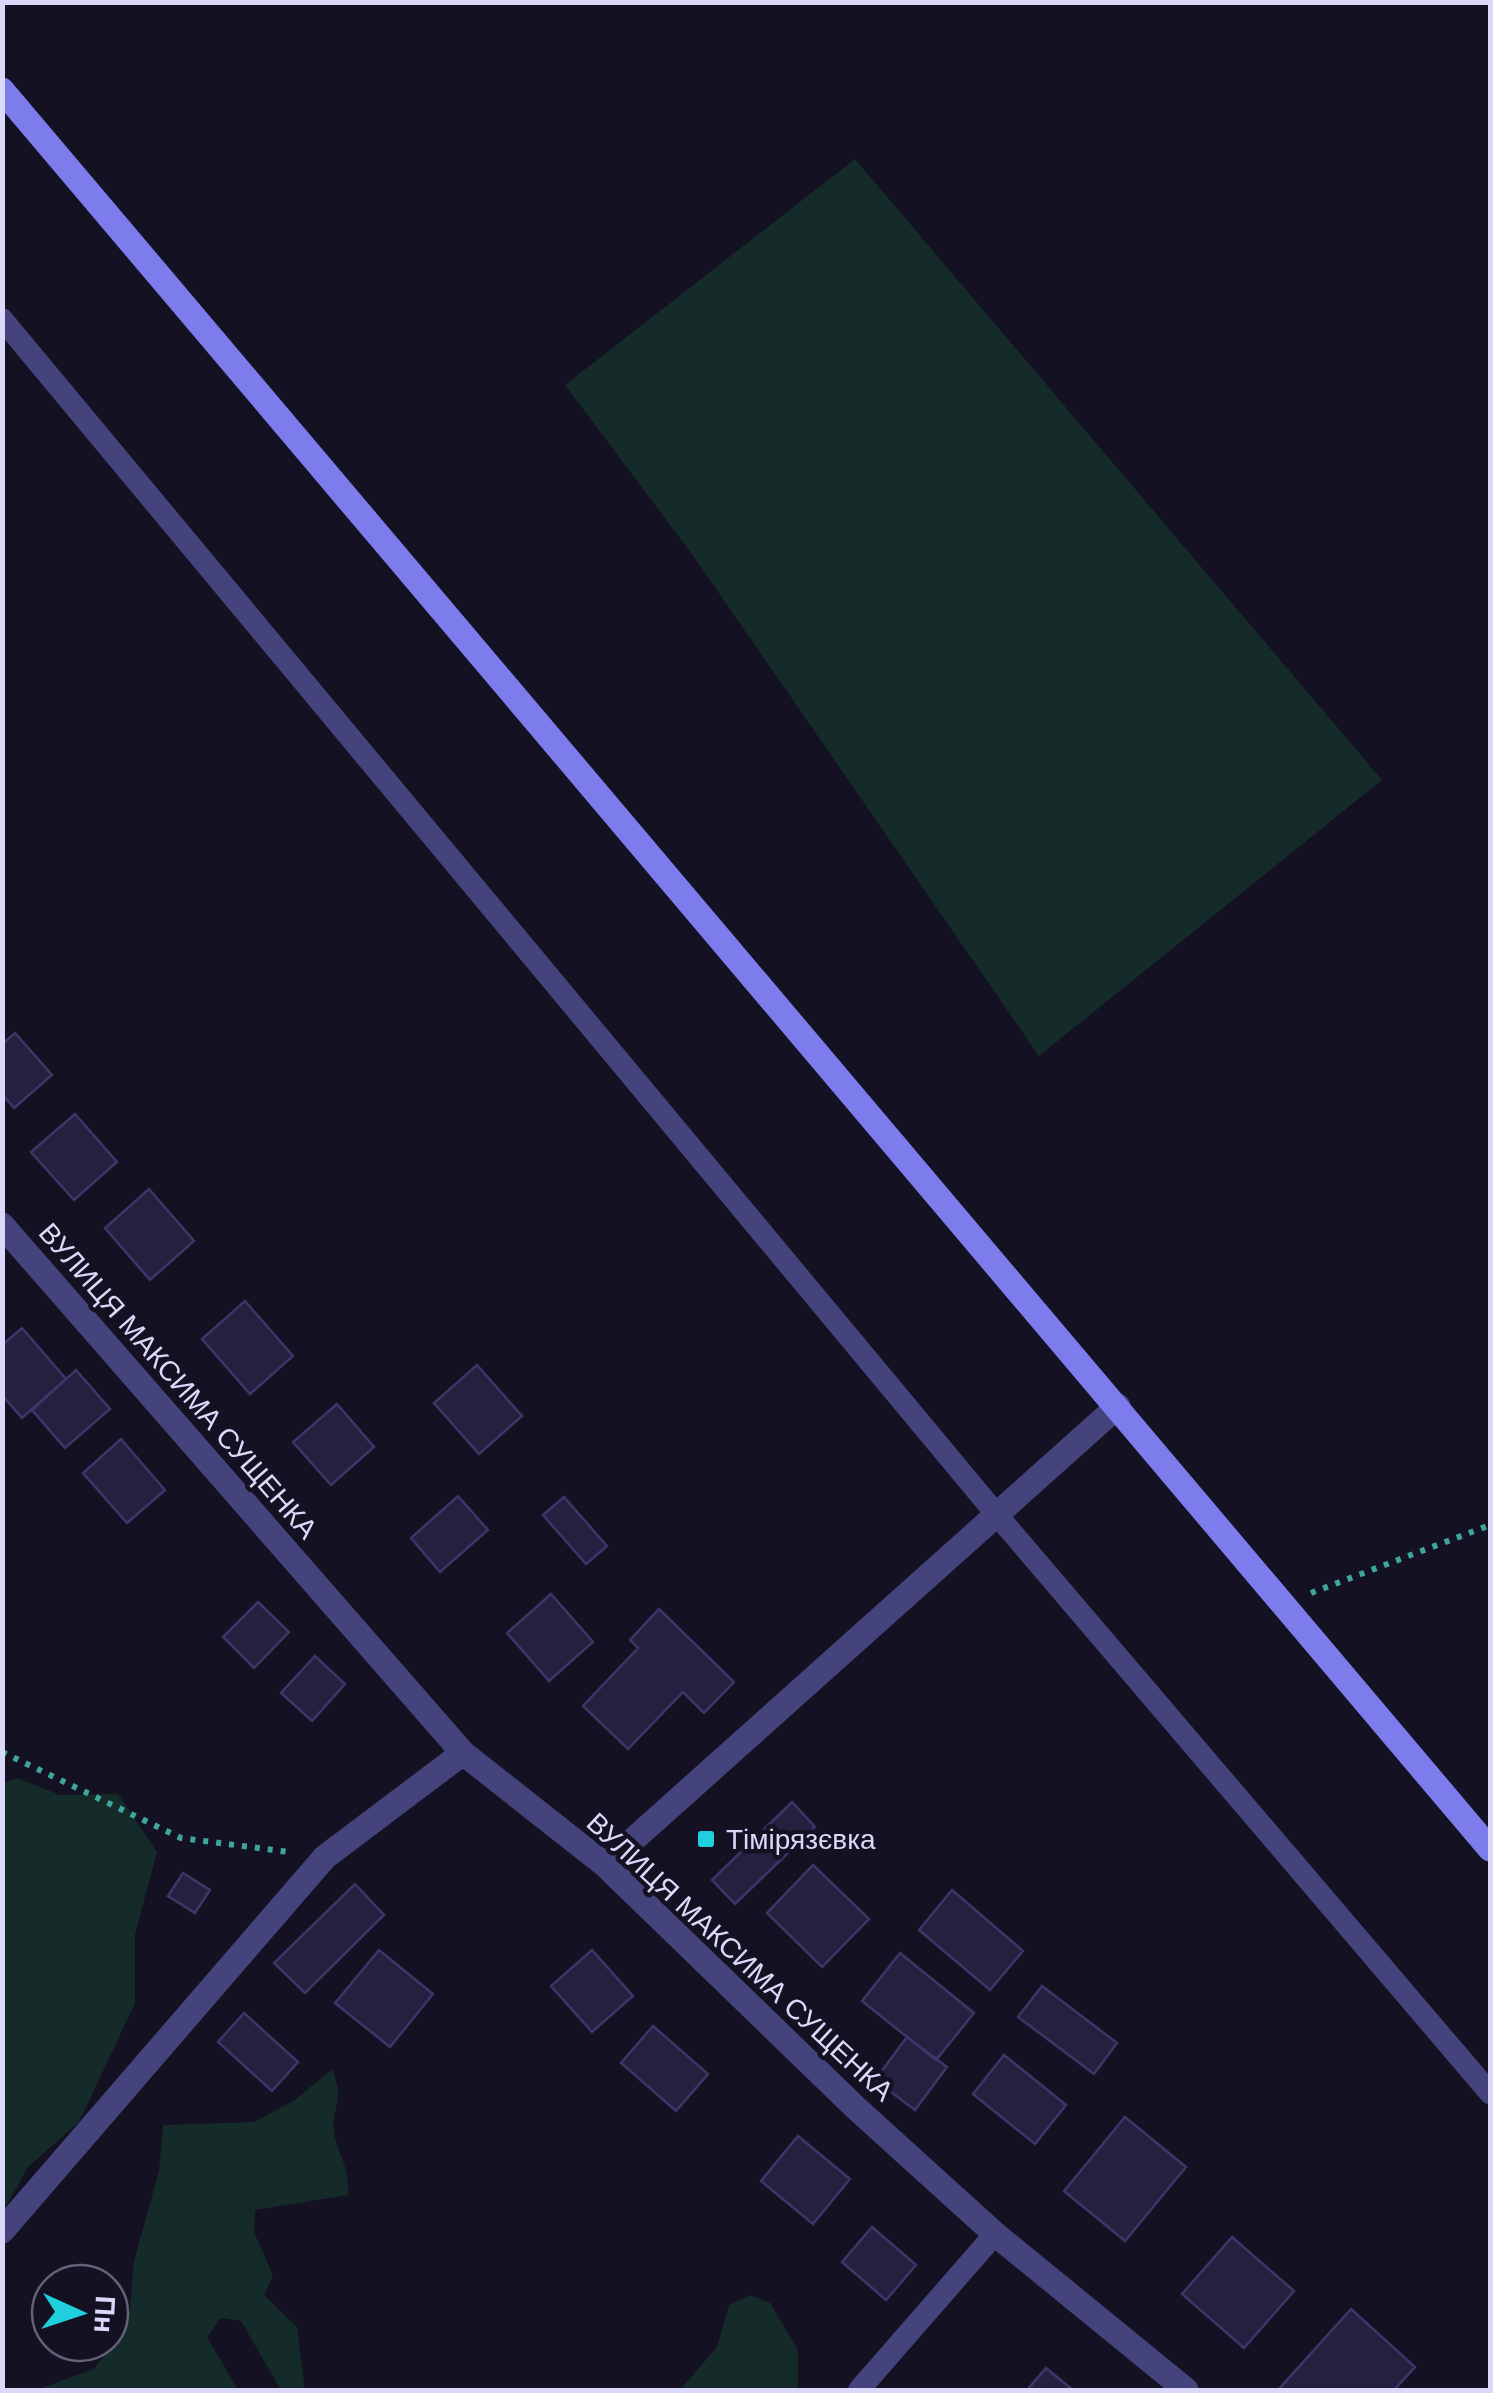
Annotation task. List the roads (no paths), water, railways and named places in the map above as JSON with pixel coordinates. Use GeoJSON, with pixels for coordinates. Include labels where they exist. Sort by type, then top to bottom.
{"type":"FeatureCollection","features":[{"type":"Feature","properties":{"kind":"main road"},"geometry":{"type":"LineString","coordinates":[[2,90],[1490,1849]]}},
{"type":"Feature","properties":{"kind":"street","name":"ВУЛИЦЯ МАКСИМА СУЩЕНКА"},"geometry":{"type":"LineString","coordinates":[[2,1225],[464,1753],[605,1864],[856,2108],[995,2234],[1186,2390]]}},
{"type":"Feature","properties":{"kind":"street"},"geometry":{"type":"LineString","coordinates":[[605,1864],[1118,1406]]}},
{"type":"Feature","properties":{"kind":"street"},"geometry":{"type":"LineString","coordinates":[[2,2231],[325,1857],[464,1753]]}},
{"type":"Feature","properties":{"kind":"lane"},"geometry":{"type":"LineString","coordinates":[[2,319],[996,1514],[1490,2093]]}},
{"type":"Feature","properties":{"kind":"lane"},"geometry":{"type":"LineString","coordinates":[[859,2390],[995,2234]]}},
{"type":"Feature","properties":{"kind":"place","name":"Тімірязєвка"},"geometry":{"type":"Point","coordinates":[706,1839]}}]}
